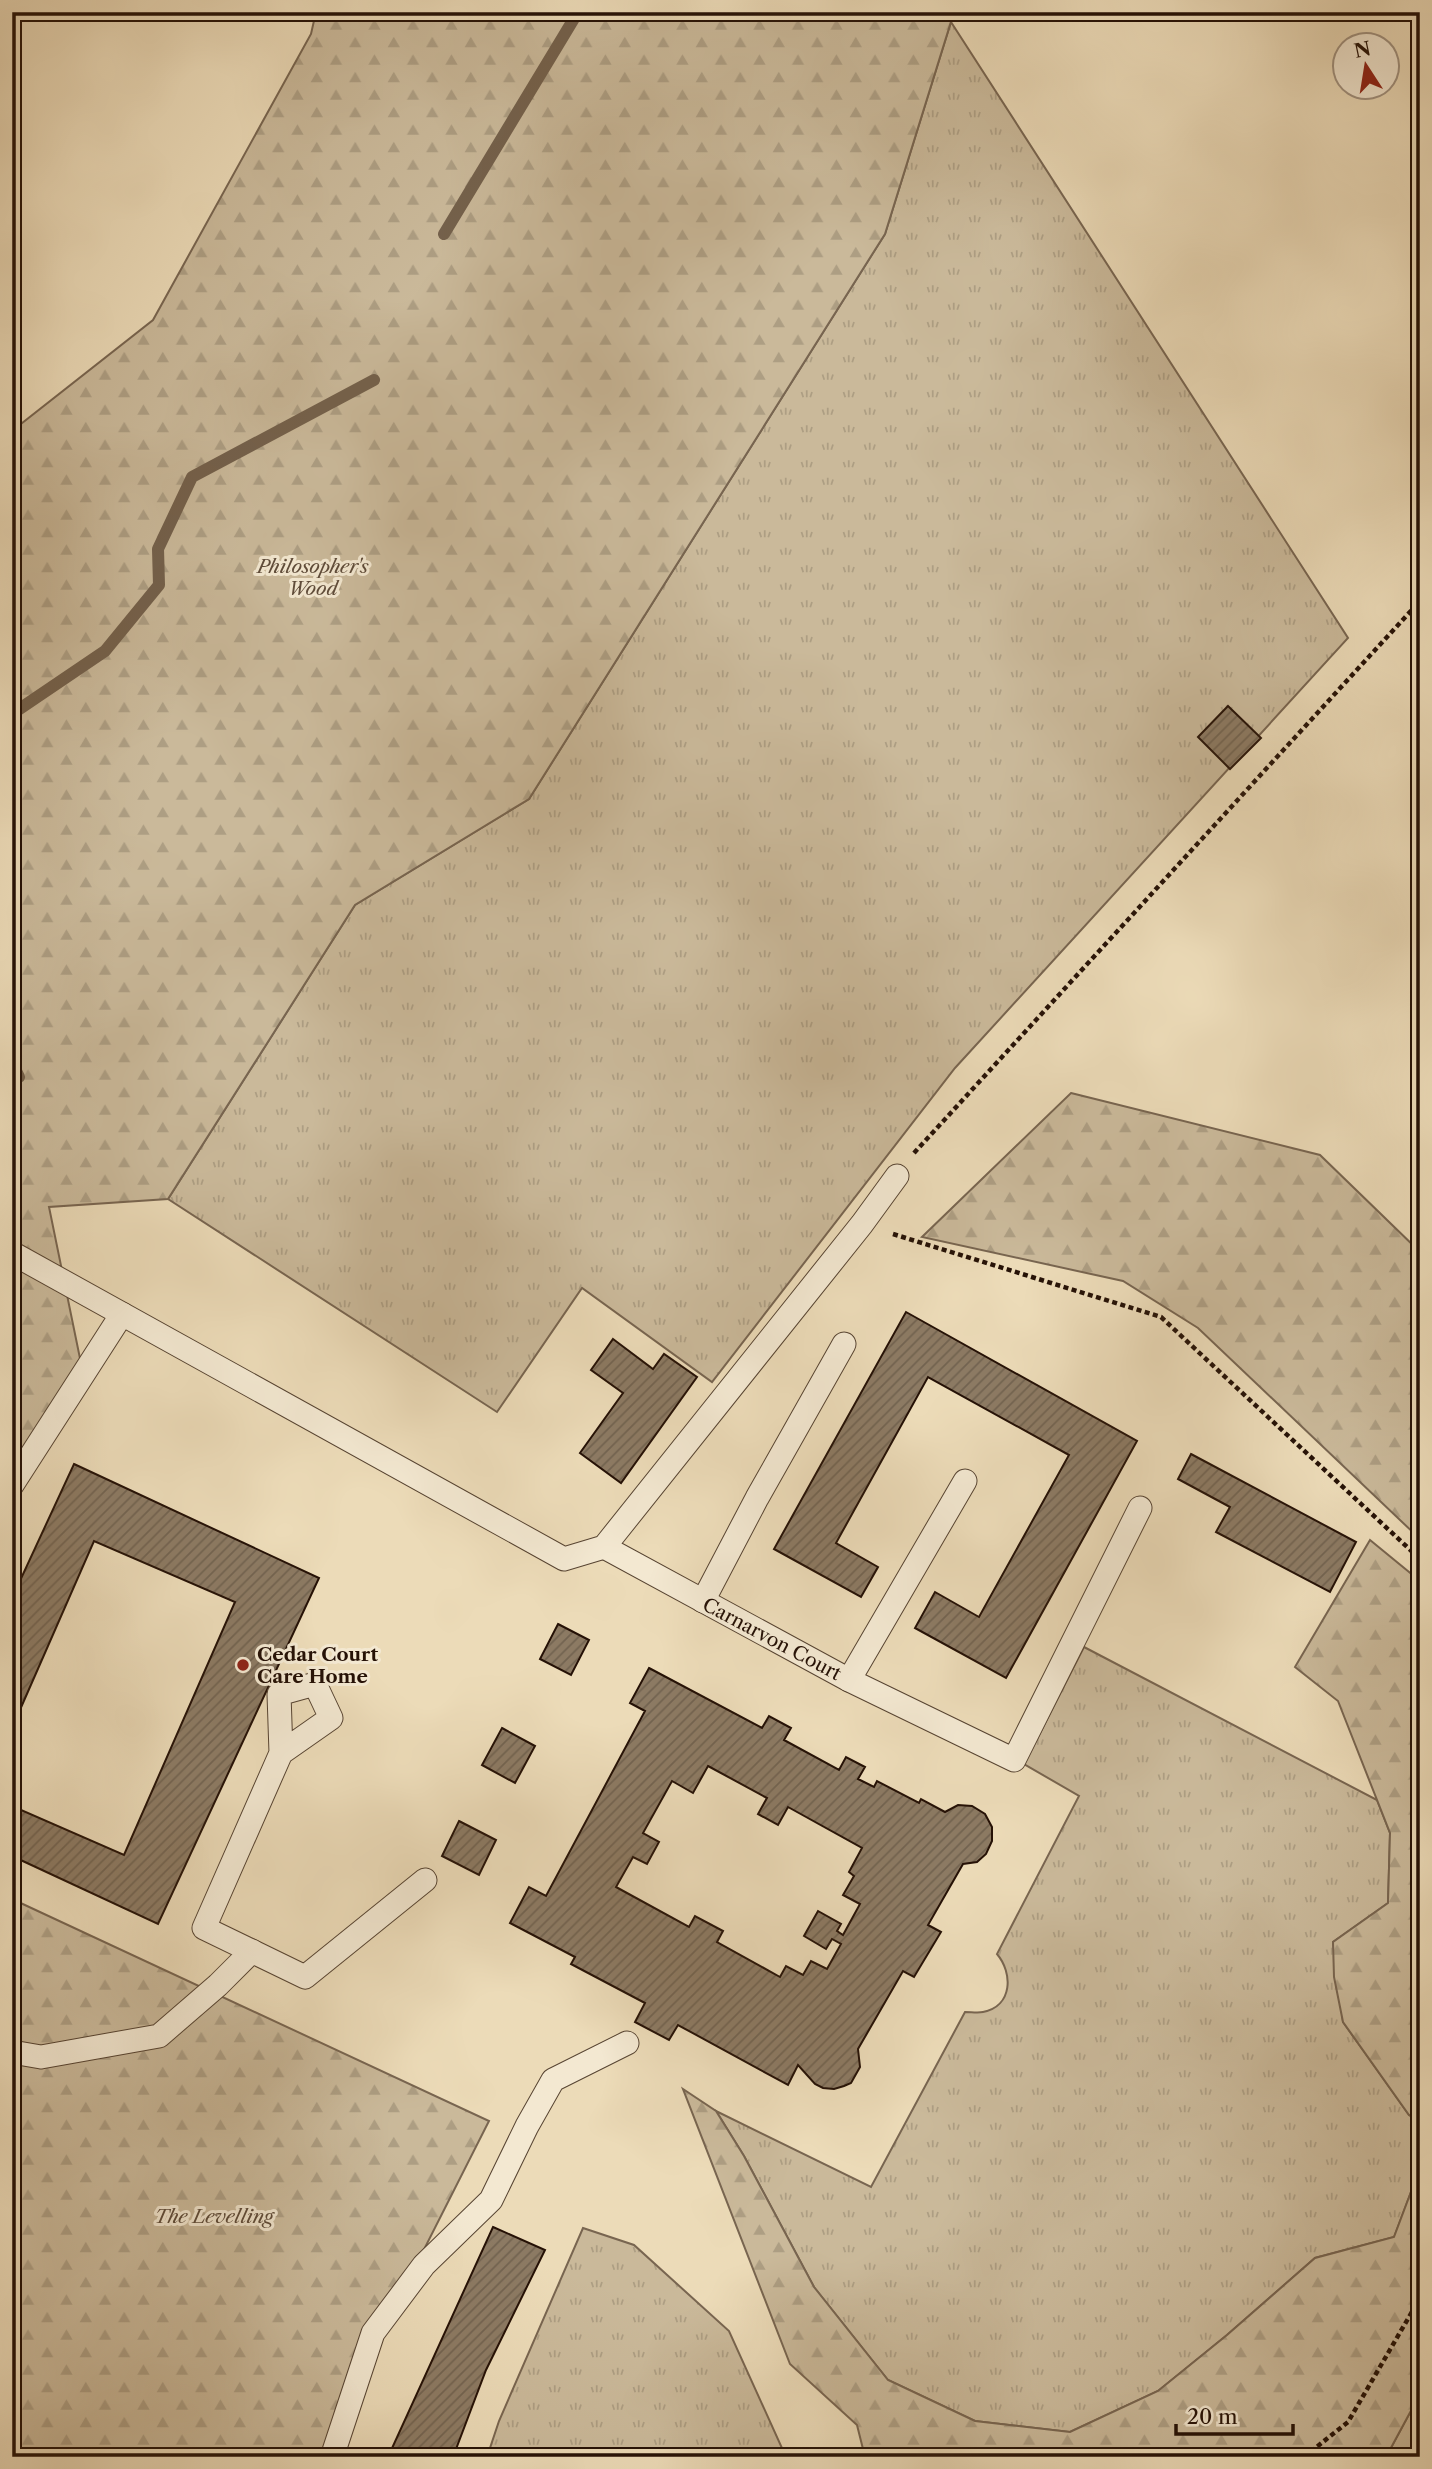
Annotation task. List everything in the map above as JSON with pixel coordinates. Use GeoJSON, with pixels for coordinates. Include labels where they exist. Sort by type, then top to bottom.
{"type":"FeatureCollection","features":[{"type":"Feature","properties":{"kind":"lane"},"geometry":{"type":"LineString","coordinates":[[12,1253],[564,1559],[604,1547],[862,1224],[897,1176]]}},
{"type":"Feature","properties":{"kind":"lane"},"geometry":{"type":"LineString","coordinates":[[12,1485],[122,1314]]}},
{"type":"Feature","properties":{"kind":"lane"},"geometry":{"type":"LineString","coordinates":[[703,1601],[757,1498],[844,1344]]}},
{"type":"Feature","properties":{"kind":"lane","name":"Carnarvon Court"},"geometry":{"type":"LineString","coordinates":[[604,1547],[849,1680],[965,1480]]}},
{"type":"Feature","properties":{"kind":"lane"},"geometry":{"type":"LineString","coordinates":[[849,1680],[1013,1760],[1140,1508]]}},
{"type":"Feature","properties":{"kind":"lane"},"geometry":{"type":"LineString","coordinates":[[281,1753],[204,1928],[305,1977],[425,1880]]}},
{"type":"Feature","properties":{"kind":"lane"},"geometry":{"type":"LineString","coordinates":[[12,2052],[41,2057],[159,2036],[218,1985],[252,1951]]}},
{"type":"Feature","properties":{"kind":"lane"},"geometry":{"type":"LineString","coordinates":[[332,2457],[373,2333],[424,2265],[491,2200],[527,2126],[554,2080],[627,2043]]}},
{"type":"Feature","properties":{"kind":"path"},"geometry":{"type":"LineString","coordinates":[[897,1176],[914,1153],[1420,601]]}},
{"type":"Feature","properties":{"kind":"path"},"geometry":{"type":"LineString","coordinates":[[862,1224],[1161,1317],[1420,1559]]}},
{"type":"Feature","properties":{"kind":"path"},"geometry":{"type":"LineString","coordinates":[[1304,2457],[1348,2422],[1420,2298]]}},
{"type":"Feature","properties":{"kind":"green space","name":"Philosopher's Wood"},"geometry":{"type":"Polygon","coordinates":[[[316,12],[954,12],[885,234],[529,799],[355,905],[168,1199],[49,1207],[83,1373],[12,1492],[12,431],[153,320],[311,34],[316,12]]]}},
{"type":"Feature","properties":{"kind":"green space"},"geometry":{"type":"Polygon","coordinates":[[[951,22],[1348,638],[955,1068],[712,1382],[582,1288],[497,1412],[168,1199],[355,905],[529,799],[885,234],[951,22]]]}},
{"type":"Feature","properties":{"kind":"green space"},"geometry":{"type":"Polygon","coordinates":[[[1071,1093],[1320,1155],[1420,1252],[1420,1539],[1198,1328],[1123,1281],[922,1237],[1071,1093]]]}},
{"type":"Feature","properties":{"kind":"green space"},"geometry":{"type":"Polygon","coordinates":[[[1370,1540],[1420,1581],[1420,2121],[1409,2115],[1343,2022],[1334,1977],[1333,1942],[1388,1903],[1390,1833],[1338,1701],[1295,1667],[1370,1540]]]}},
{"type":"Feature","properties":{"kind":"green space"},"geometry":{"type":"Polygon","coordinates":[[[1084,1647],[1377,1800],[1390,1833],[1388,1903],[1333,1942],[1343,2022],[1409,2115],[1420,2121],[1420,2168],[1394,2237],[1315,2258],[1158,2391],[1070,2432],[975,2421],[888,2380],[814,2287],[744,2156],[716,2111],[871,2187],[965,2012],[993,2009],[1005,1996],[1008,1979],[997,1954],[1079,1796],[1024,1764],[1084,1647]]]}},
{"type":"Feature","properties":{"kind":"green space","name":"The Levelling"},"geometry":{"type":"Polygon","coordinates":[[[12,1899],[489,2121],[319,2457],[12,2457],[12,1899]]]}},
{"type":"Feature","properties":{"kind":"green space"},"geometry":{"type":"Polygon","coordinates":[[[683,2089],[716,2111],[744,2156],[814,2287],[888,2380],[975,2421],[1070,2432],[1158,2391],[1315,2258],[1394,2237],[1420,2168],[1420,2394],[1386,2457],[865,2457],[857,2425],[790,2364],[683,2089]]]}},
{"type":"Feature","properties":{"kind":"green space"},"geometry":{"type":"Polygon","coordinates":[[[583,2228],[634,2245],[729,2331],[786,2457],[487,2457],[499,2421],[583,2228]]]}},
{"type":"Feature","properties":{"kind":"green space"},"geometry":{"type":"Polygon","coordinates":[[[1420,2394],[1420,2457],[1386,2457],[1420,2394]]]}},
{"type":"Feature","properties":{"kind":"building"},"geometry":{"type":"Polygon","coordinates":[[[1228,706],[1261,738],[1230,769],[1198,737],[1228,706]]]}},
{"type":"Feature","properties":{"kind":"building"},"geometry":{"type":"Polygon","coordinates":[[[906,1312],[1137,1441],[1006,1678],[915,1628],[935,1592],[979,1617],[1069,1455],[928,1377],[836,1543],[878,1567],[861,1597],[774,1549],[906,1312]]]}},
{"type":"Feature","properties":{"kind":"building"},"geometry":{"type":"Polygon","coordinates":[[[613,1339],[653,1369],[664,1354],[697,1377],[621,1483],[580,1453],[623,1393],[591,1370],[613,1339]]]}},
{"type":"Feature","properties":{"kind":"building"},"geometry":{"type":"Polygon","coordinates":[[[1191,1454],[1356,1542],[1330,1592],[1216,1532],[1230,1507],[1178,1479],[1191,1454]]]}},
{"type":"Feature","properties":{"kind":"building","name":"Cedar Court Care Home"},"geometry":{"type":"Polygon","coordinates":[[[74,1464],[319,1578],[158,1924],[12,1856],[12,1806],[124,1855],[235,1602],[94,1541],[12,1728],[12,1598],[74,1464]]]}},
{"type":"Feature","properties":{"kind":"building"},"geometry":{"type":"Polygon","coordinates":[[[558,1624],[589,1640],[571,1675],[540,1659],[558,1624]]]}},
{"type":"Feature","properties":{"kind":"building"},"geometry":{"type":"Polygon","coordinates":[[[649,1668],[762,1728],[769,1716],[791,1728],[784,1740],[839,1770],[846,1757],[865,1767],[858,1779],[874,1787],[877,1781],[919,1803],[921,1799],[945,1812],[958,1805],[972,1806],[985,1814],[992,1827],[992,1841],[986,1854],[977,1862],[963,1864],[928,1925],[941,1932],[914,1977],[903,1971],[858,2049],[860,2067],[851,2083],[834,2089],[823,2088],[815,2084],[798,2065],[788,2085],[678,2025],[669,2040],[635,2022],[645,2003],[571,1964],[575,1957],[510,1923],[529,1887],[546,1896],[645,1711],[630,1703],[649,1668]],[[708,1766],[693,1793],[672,1781],[643,1833],[659,1842],[647,1864],[633,1857],[616,1887],[689,1927],[695,1916],[723,1931],[717,1942],[780,1977],[786,1966],[803,1975],[811,1961],[827,1969],[841,1944],[832,1939],[826,1949],[804,1936],[818,1911],[841,1924],[837,1931],[843,1935],[860,1904],[843,1895],[854,1876],[849,1872],[862,1848],[788,1807],[778,1825],[758,1814],[767,1798],[708,1766]]]}},
{"type":"Feature","properties":{"kind":"building"},"geometry":{"type":"Polygon","coordinates":[[[502,1728],[535,1746],[515,1783],[482,1765],[502,1728]]]}},
{"type":"Feature","properties":{"kind":"building"},"geometry":{"type":"Polygon","coordinates":[[[459,1821],[496,1840],[479,1875],[442,1856],[459,1821]]]}},
{"type":"Feature","properties":{"kind":"building"},"geometry":{"type":"Polygon","coordinates":[[[493,2227],[545,2250],[486,2370],[453,2457],[388,2457],[493,2227]]]}},
{"type":"Feature","properties":{"kind":"waterway"},"geometry":{"type":"LineString","coordinates":[[444,234],[578,12]]}},
{"type":"Feature","properties":{"kind":"waterway"},"geometry":{"type":"LineString","coordinates":[[12,714],[105,651],[159,585],[158,549],[192,477],[374,380]]}},
{"type":"Feature","properties":{"kind":"waterway"},"geometry":{"type":"LineString","coordinates":[[12,1063],[19,1077]]}},
{"type":"Feature","properties":{"kind":"place","name":"Cedar Court Care Home"},"geometry":{"type":"Point","coordinates":[243,1665]}}]}
